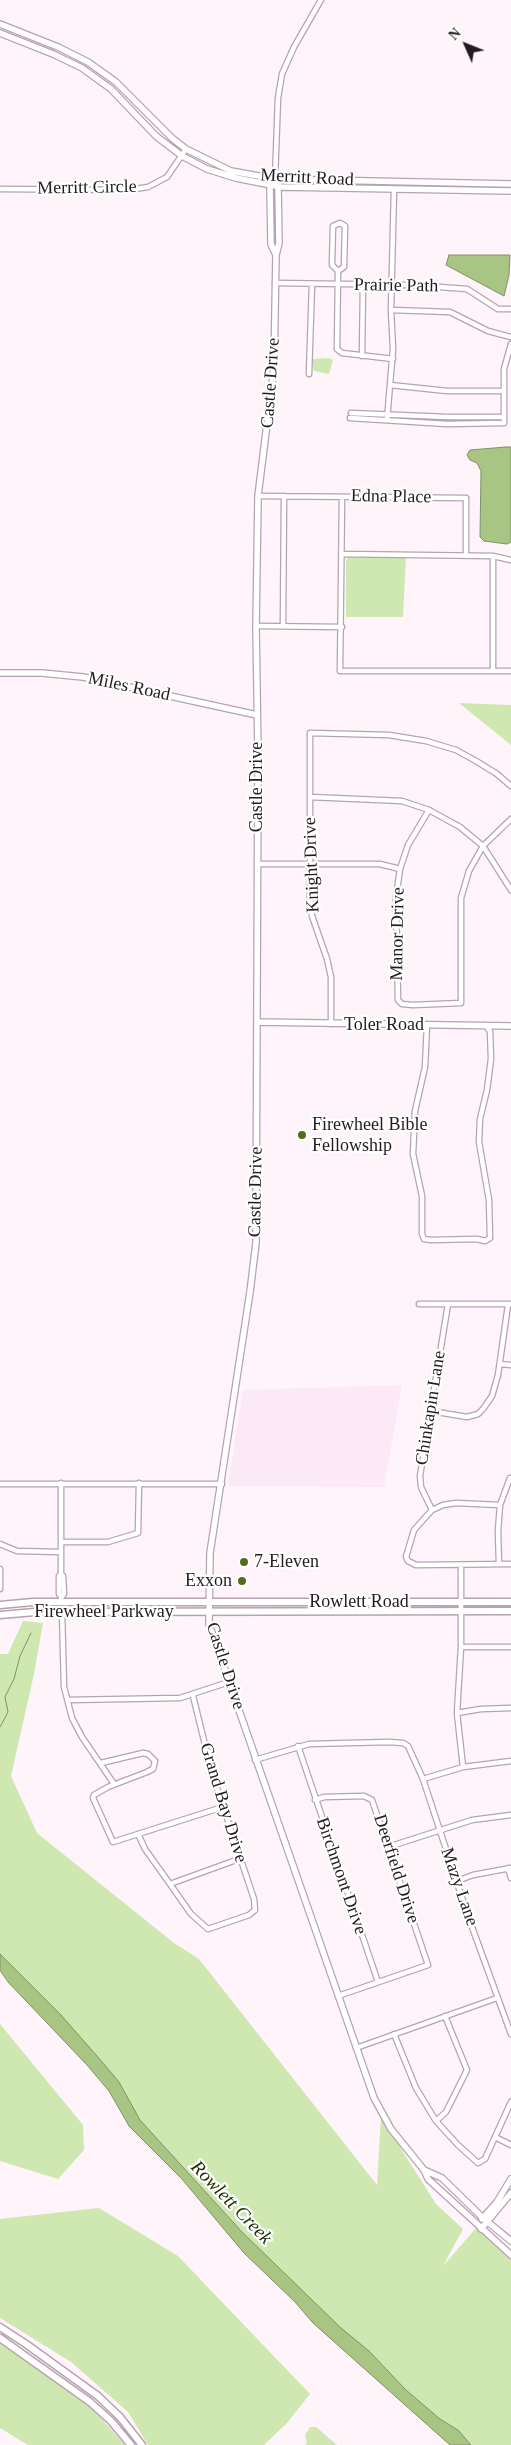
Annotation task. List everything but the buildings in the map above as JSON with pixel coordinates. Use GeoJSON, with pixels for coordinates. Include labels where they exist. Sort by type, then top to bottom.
{"type":"FeatureCollection","features":[{"type":"Feature","properties":{"kind":"main road","name":"Firewheel Parkway"},"geometry":{"type":"LineString","coordinates":[[0,1604],[61,1599],[101,1602],[208,1603]]}},
{"type":"Feature","properties":{"kind":"main road"},"geometry":{"type":"LineString","coordinates":[[62,1612],[67,1607],[101,1602]]}},
{"type":"Feature","properties":{"kind":"main road"},"geometry":{"type":"LineString","coordinates":[[364,1602],[364,1613]]}},
{"type":"Feature","properties":{"kind":"main road","name":"Rowlett Road"},"geometry":{"type":"LineString","coordinates":[[208,1603],[511,1602]]}},
{"type":"Feature","properties":{"kind":"main road","name":"Firewheel Parkway"},"geometry":{"type":"LineString","coordinates":[[0,1615],[62,1612],[208,1612]]}},
{"type":"Feature","properties":{"kind":"main road","name":"Rowlett Road"},"geometry":{"type":"LineString","coordinates":[[208,1612],[511,1612]]}},
{"type":"Feature","properties":{"kind":"main road"},"geometry":{"type":"LineString","coordinates":[[0,2327],[50,2360],[110,2406],[142,2445]]}},
{"type":"Feature","properties":{"kind":"main road"},"geometry":{"type":"LineString","coordinates":[[0,2338],[96,2407],[131,2445]]}},
{"type":"Feature","properties":{"kind":"street","name":"Castle Drive"},"geometry":{"type":"LineString","coordinates":[[321,0],[294,47],[282,74],[278,98],[275,179],[278,186],[279,243],[276,255],[273,390],[258,496],[256,626],[256,1243],[222,1484],[210,1553],[209,1624],[374,2098],[391,2129],[424,2170],[428,2179],[437,2190],[511,2255]]}},
{"type":"Feature","properties":{"kind":"street","name":"Merritt Road"},"geometry":{"type":"LineString","coordinates":[[0,24],[88,62],[116,82],[162,130],[186,149],[231,171],[275,179],[511,184]]}},
{"type":"Feature","properties":{"kind":"street","name":"Merritt Road"},"geometry":{"type":"LineString","coordinates":[[0,33],[38,47],[82,68],[111,89],[156,136],[182,156],[213,171],[270,186],[511,191]]}},
{"type":"Feature","properties":{"kind":"street"},"geometry":{"type":"LineString","coordinates":[[38,47],[40,40]]}},
{"type":"Feature","properties":{"kind":"street","name":"Merritt Circle"},"geometry":{"type":"LineString","coordinates":[[0,189],[128,190],[148,187],[167,177],[186,149]]}},
{"type":"Feature","properties":{"kind":"street"},"geometry":{"type":"LineString","coordinates":[[270,186],[275,179]]}},
{"type":"Feature","properties":{"kind":"street","name":"Castle Drive"},"geometry":{"type":"LineString","coordinates":[[270,186],[271,244],[276,255]]}},
{"type":"Feature","properties":{"kind":"street"},"geometry":{"type":"LineString","coordinates":[[387,418],[392,359],[391,310],[394,189]]}},
{"type":"Feature","properties":{"kind":"street"},"geometry":{"type":"LineString","coordinates":[[338,271],[344,267],[345,226],[340,223],[333,226],[332,265],[338,271],[337,349],[342,353],[392,359]]}},
{"type":"Feature","properties":{"kind":"street","name":"Prairie Path"},"geometry":{"type":"LineString","coordinates":[[275,283],[467,289],[498,309],[511,309]]}},
{"type":"Feature","properties":{"kind":"street"},"geometry":{"type":"LineString","coordinates":[[309,374],[312,284]]}},
{"type":"Feature","properties":{"kind":"street"},"geometry":{"type":"LineString","coordinates":[[362,356],[363,285]]}},
{"type":"Feature","properties":{"kind":"street"},"geometry":{"type":"LineString","coordinates":[[391,310],[450,312],[488,331],[511,337]]}},
{"type":"Feature","properties":{"kind":"street"},"geometry":{"type":"LineString","coordinates":[[350,416],[446,424],[504,423],[504,369],[511,344]]}},
{"type":"Feature","properties":{"kind":"street"},"geometry":{"type":"LineString","coordinates":[[390,385],[447,391],[503,391]]}},
{"type":"Feature","properties":{"kind":"street"},"geometry":{"type":"LineString","coordinates":[[387,418],[504,417]]}},
{"type":"Feature","properties":{"kind":"street","name":"Edna Place"},"geometry":{"type":"LineString","coordinates":[[258,496],[466,498],[466,555]]}},
{"type":"Feature","properties":{"kind":"street"},"geometry":{"type":"LineString","coordinates":[[283,626],[284,496]]}},
{"type":"Feature","properties":{"kind":"street"},"geometry":{"type":"LineString","coordinates":[[342,497],[340,671],[511,671]]}},
{"type":"Feature","properties":{"kind":"street"},"geometry":{"type":"LineString","coordinates":[[342,554],[466,555],[493,556],[511,560]]}},
{"type":"Feature","properties":{"kind":"street"},"geometry":{"type":"LineString","coordinates":[[493,556],[493,671]]}},
{"type":"Feature","properties":{"kind":"street"},"geometry":{"type":"LineString","coordinates":[[256,626],[342,627]]}},
{"type":"Feature","properties":{"kind":"street","name":"Miles Road"},"geometry":{"type":"LineString","coordinates":[[0,673],[83,676],[257,715]]}},
{"type":"Feature","properties":{"kind":"street","name":"Knight Drive"},"geometry":{"type":"LineString","coordinates":[[331,1024],[331,977],[327,959],[312,916],[310,896],[310,734],[389,735],[426,741],[456,750],[476,761],[511,786]]}},
{"type":"Feature","properties":{"kind":"street"},"geometry":{"type":"LineString","coordinates":[[310,797],[402,801],[429,810],[460,827],[483,846],[511,890]]}},
{"type":"Feature","properties":{"kind":"street","name":"Manor Drive"},"geometry":{"type":"LineString","coordinates":[[429,810],[408,845],[400,869],[395,904],[398,1000],[407,1004],[461,1003],[461,898],[469,871],[483,846]]}},
{"type":"Feature","properties":{"kind":"street"},"geometry":{"type":"LineString","coordinates":[[483,846],[511,819]]}},
{"type":"Feature","properties":{"kind":"street"},"geometry":{"type":"LineString","coordinates":[[257,864],[380,864],[400,869]]}},
{"type":"Feature","properties":{"kind":"street","name":"Toler Road"},"geometry":{"type":"LineString","coordinates":[[257,1022],[511,1026]]}},
{"type":"Feature","properties":{"kind":"street"},"geometry":{"type":"LineString","coordinates":[[427,1025],[425,1068],[415,1111],[413,1154],[422,1196],[424,1238],[488,1240],[488,1200],[479,1142],[480,1119],[487,1090],[491,1059],[490,1031],[485,1025]]}},
{"type":"Feature","properties":{"kind":"street"},"geometry":{"type":"LineString","coordinates":[[419,1304],[510,1304],[500,1364],[492,1396],[478,1414],[467,1416],[431,1411]]}},
{"type":"Feature","properties":{"kind":"street","name":"Chinkapin Lane"},"geometry":{"type":"LineString","coordinates":[[432,1510],[420,1482],[448,1304]]}},
{"type":"Feature","properties":{"kind":"street"},"geometry":{"type":"LineString","coordinates":[[500,1364],[511,1365]]}},
{"type":"Feature","properties":{"kind":"street"},"geometry":{"type":"LineString","coordinates":[[499,1564],[498,1531],[500,1505],[510,1478]]}},
{"type":"Feature","properties":{"kind":"street"},"geometry":{"type":"LineString","coordinates":[[61,1483],[62,1574],[59,1576],[59,1594],[61,1599]]}},
{"type":"Feature","properties":{"kind":"street"},"geometry":{"type":"LineString","coordinates":[[61,1542],[108,1542],[138,1533],[139,1483]]}},
{"type":"Feature","properties":{"kind":"street"},"geometry":{"type":"LineString","coordinates":[[0,1484],[222,1484]]}},
{"type":"Feature","properties":{"kind":"street"},"geometry":{"type":"LineString","coordinates":[[500,1505],[456,1503],[442,1505],[432,1510],[414,1530],[407,1550],[408,1561],[416,1565],[511,1564]]}},
{"type":"Feature","properties":{"kind":"street"},"geometry":{"type":"LineString","coordinates":[[0,1544],[17,1551],[61,1552]]}},
{"type":"Feature","properties":{"kind":"street"},"geometry":{"type":"LineString","coordinates":[[462,1565],[462,1647],[458,1714],[463,1767]]}},
{"type":"Feature","properties":{"kind":"street"},"geometry":{"type":"LineString","coordinates":[[0,1569],[0,1589]]}},
{"type":"Feature","properties":{"kind":"street"},"geometry":{"type":"LineString","coordinates":[[62,1612],[63,1670],[68,1700],[78,1731],[114,1784]]}},
{"type":"Feature","properties":{"kind":"street"},"geometry":{"type":"LineString","coordinates":[[462,1647],[511,1647]]}},
{"type":"Feature","properties":{"kind":"street"},"geometry":{"type":"LineString","coordinates":[[68,1700],[168,1699],[193,1696],[229,1682]]}},
{"type":"Feature","properties":{"kind":"street","name":"Grand Bay Drive"},"geometry":{"type":"LineString","coordinates":[[170,1884],[191,1914],[208,1929],[249,1915],[255,1910],[254,1899],[222,1807],[193,1696]]}},
{"type":"Feature","properties":{"kind":"street"},"geometry":{"type":"LineString","coordinates":[[458,1714],[481,1709],[511,1708]]}},
{"type":"Feature","properties":{"kind":"street","name":"Mazy Lane"},"geometry":{"type":"LineString","coordinates":[[298,1746],[340,1742],[403,1743],[411,1749],[511,2034]]}},
{"type":"Feature","properties":{"kind":"street"},"geometry":{"type":"LineString","coordinates":[[255,1760],[298,1746]]}},
{"type":"Feature","properties":{"kind":"street","name":"Birchmont Drive"},"geometry":{"type":"LineString","coordinates":[[298,1746],[378,1982]]}},
{"type":"Feature","properties":{"kind":"street"},"geometry":{"type":"LineString","coordinates":[[101,1764],[143,1754],[148,1754],[154,1761],[153,1769],[114,1784],[94,1795],[93,1798],[114,1842],[139,1836],[163,1826],[222,1807]]}},
{"type":"Feature","properties":{"kind":"street"},"geometry":{"type":"LineString","coordinates":[[422,1779],[463,1767],[511,1761]]}},
{"type":"Feature","properties":{"kind":"street","name":"Deerfield Drive"},"geometry":{"type":"LineString","coordinates":[[315,1800],[337,1796],[369,1797],[376,1808],[428,1965],[378,1982]]}},
{"type":"Feature","properties":{"kind":"street"},"geometry":{"type":"LineString","coordinates":[[388,1847],[472,1820],[511,1815]]}},
{"type":"Feature","properties":{"kind":"street"},"geometry":{"type":"LineString","coordinates":[[139,1836],[170,1884],[239,1859]]}},
{"type":"Feature","properties":{"kind":"street"},"geometry":{"type":"LineString","coordinates":[[457,1881],[473,1874],[509,1868],[511,1878]]}},
{"type":"Feature","properties":{"kind":"street"},"geometry":{"type":"LineString","coordinates":[[338,1996],[378,1982]]}},
{"type":"Feature","properties":{"kind":"street"},"geometry":{"type":"LineString","coordinates":[[356,2048],[497,1998]]}},
{"type":"Feature","properties":{"kind":"street"},"geometry":{"type":"LineString","coordinates":[[436,2121],[446,2112],[467,2070],[445,2016]]}},
{"type":"Feature","properties":{"kind":"street"},"geometry":{"type":"LineString","coordinates":[[394,2034],[416,2088],[436,2121],[478,2163],[481,2162],[495,2137],[511,2102]]}},
{"type":"Feature","properties":{"kind":"street"},"geometry":{"type":"LineString","coordinates":[[495,2137],[511,2145]]}},
{"type":"Feature","properties":{"kind":"street"},"geometry":{"type":"LineString","coordinates":[[424,2170],[442,2178],[485,2220],[511,2242]]}},
{"type":"Feature","properties":{"kind":"street"},"geometry":{"type":"LineString","coordinates":[[485,2220],[511,2179]]}},
{"type":"Feature","properties":{"kind":"street"},"geometry":{"type":"LineString","coordinates":[[479,2227],[511,2193]]}},
{"type":"Feature","properties":{"kind":"shaded area"},"geometry":{"type":"Polygon","coordinates":[[[449,255],[510,255],[509,275],[504,296],[446,265],[449,255]]]}},
{"type":"Feature","properties":{"kind":"shaded area"},"geometry":{"type":"Polygon","coordinates":[[[329,358],[333,360],[329,374],[314,371],[313,359],[329,358]]]}},
{"type":"Feature","properties":{"kind":"shaded area"},"geometry":{"type":"Polygon","coordinates":[[[511,447],[511,542],[507,544],[484,541],[480,537],[481,471],[477,463],[470,460],[467,455],[470,450],[511,447]]]}},
{"type":"Feature","properties":{"kind":"shaded area"},"geometry":{"type":"Polygon","coordinates":[[[349,557],[406,557],[403,617],[346,617],[346,560],[349,557]]]}},
{"type":"Feature","properties":{"kind":"shaded area"},"geometry":{"type":"Polygon","coordinates":[[[459,703],[511,705],[511,745],[459,703]]]}},
{"type":"Feature","properties":{"kind":"shaded area"},"geometry":{"type":"Polygon","coordinates":[[[402,1385],[384,1487],[228,1486],[243,1390],[402,1385]]]}},
{"type":"Feature","properties":{"kind":"shaded area"},"geometry":{"type":"Polygon","coordinates":[[[23,1621],[43,1623],[34,1674],[11,1776],[37,1833],[174,1943],[199,1959],[377,2185],[381,2117],[436,2204],[463,2229],[443,2266],[476,2228],[511,2258],[511,2445],[471,2445],[458,2430],[440,2419],[406,2390],[370,2352],[367,2354],[246,2245],[0,1962],[0,1654],[8,1654],[23,1621]]]}},
{"type":"Feature","properties":{"kind":"shaded area"},"geometry":{"type":"Polygon","coordinates":[[[0,1954],[60,2014],[97,2056],[119,2082],[140,2120],[242,2232],[341,2328],[369,2351],[406,2390],[440,2419],[458,2430],[471,2445],[450,2445],[313,2323],[295,2302],[244,2253],[181,2178],[129,2126],[109,2091],[87,2065],[8,1982],[0,1970],[0,1954]]]}},
{"type":"Feature","properties":{"kind":"shaded area"},"geometry":{"type":"Polygon","coordinates":[[[0,2024],[83,2125],[84,2150],[58,2179],[0,2161],[0,2024]]]}},
{"type":"Feature","properties":{"kind":"shaded area"},"geometry":{"type":"Polygon","coordinates":[[[99,2208],[178,2256],[310,2394],[287,2423],[264,2445],[148,2445],[128,2412],[71,2362],[0,2318],[0,2219],[99,2208]]]}},
{"type":"Feature","properties":{"kind":"shaded area"},"geometry":{"type":"Polygon","coordinates":[[[0,2343],[94,2410],[125,2445],[28,2445],[0,2428],[0,2343]]]}},
{"type":"Feature","properties":{"kind":"shaded area"},"geometry":{"type":"Polygon","coordinates":[[[310,2427],[316,2427],[337,2445],[305,2445],[307,2443],[305,2435],[310,2427]]]}},
{"type":"Feature","properties":{"kind":"waterway"},"geometry":{"type":"LineString","coordinates":[[0,1727],[8,1712],[5,1697],[14,1679],[20,1656],[31,1633]]}},
{"type":"Feature","properties":{"kind":"place","name":"Firewheel Bible Fellowship"},"geometry":{"type":"Point","coordinates":[302,1135]}},
{"type":"Feature","properties":{"kind":"place","name":"7-Eleven"},"geometry":{"type":"Point","coordinates":[244,1562]}},
{"type":"Feature","properties":{"kind":"place","name":"Exxon"},"geometry":{"type":"Point","coordinates":[242,1581]}},
{"type":"Feature","properties":{"kind":"water label","name":"Rowlett Creek"},"geometry":{"type":"Point","coordinates":[231,2203]}}]}
